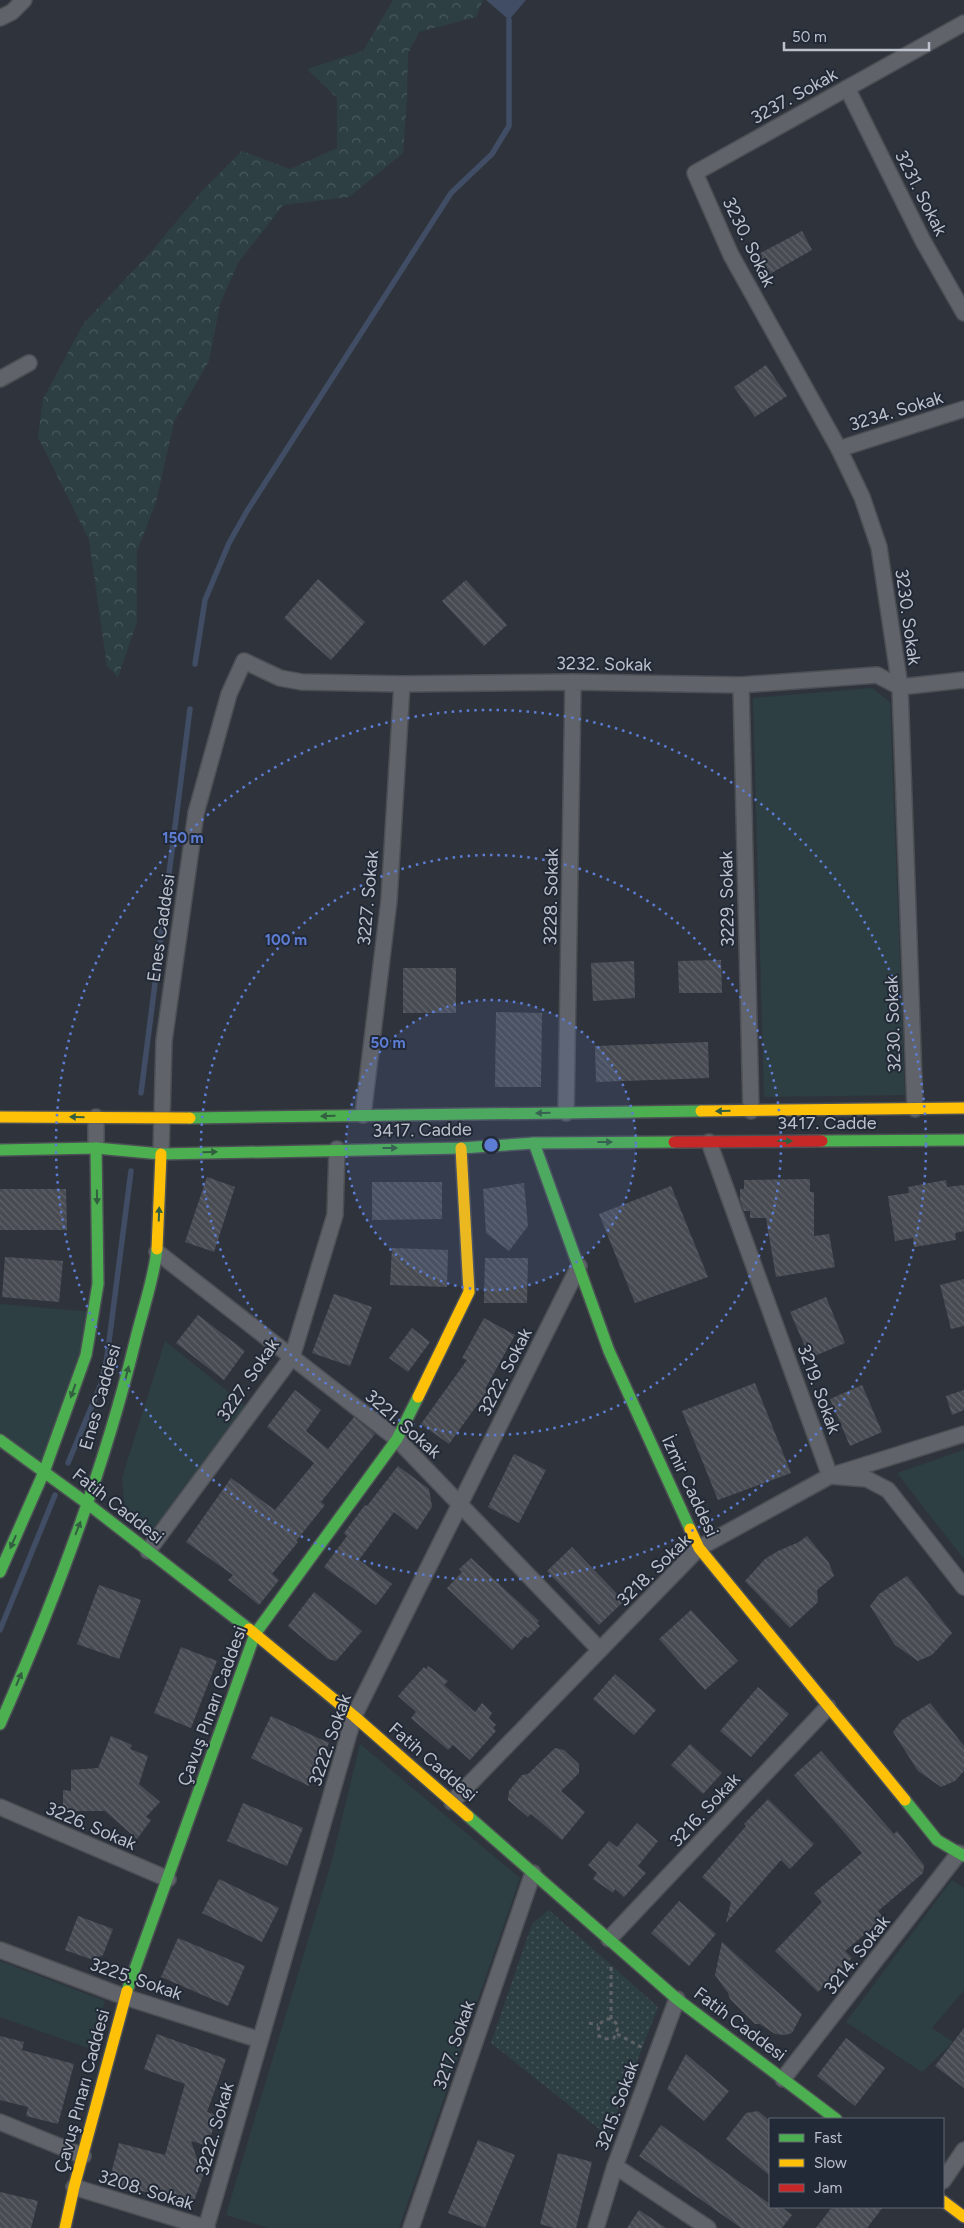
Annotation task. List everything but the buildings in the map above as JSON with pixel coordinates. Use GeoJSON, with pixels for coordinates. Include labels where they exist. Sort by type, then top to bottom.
{"type":"FeatureCollection","features":[{"type":"Feature","properties":{"kind":"street"},"geometry":{"type":"LineString","coordinates":[[0,18],[12,12],[24,0]]}},
{"type":"Feature","properties":{"kind":"street","name":"3237. Sokak"},"geometry":{"type":"LineString","coordinates":[[696,173],[964,23]]}},
{"type":"Feature","properties":{"kind":"street","name":"3231. Sokak"},"geometry":{"type":"LineString","coordinates":[[847,88],[923,241],[964,313]]}},
{"type":"Feature","properties":{"kind":"street","name":"3230. Sokak"},"geometry":{"type":"LineString","coordinates":[[696,173],[731,255],[839,448],[862,497],[879,547],[900,687],[915,1109]]}},
{"type":"Feature","properties":{"kind":"street"},"geometry":{"type":"LineString","coordinates":[[0,379],[29,363]]}},
{"type":"Feature","properties":{"kind":"street","name":"3234. Sokak"},"geometry":{"type":"LineString","coordinates":[[839,448],[964,410]]}},
{"type":"Feature","properties":{"kind":"street","name":"3232. Sokak"},"geometry":{"type":"LineString","coordinates":[[244,661],[280,678],[302,682],[402,684],[573,682],[741,685],[877,675],[900,687]]}},
{"type":"Feature","properties":{"kind":"street","name":"Enes Caddesi"},"geometry":{"type":"LineString","coordinates":[[0,1724],[23,1672],[88,1504],[124,1387],[157,1252],[164,1041],[196,813],[229,694],[244,661]]}},
{"type":"Feature","properties":{"kind":"street"},"geometry":{"type":"LineString","coordinates":[[900,687],[964,680]]}},
{"type":"Feature","properties":{"kind":"street","name":"3228. Sokak"},"geometry":{"type":"LineString","coordinates":[[566,1113],[573,682]]}},
{"type":"Feature","properties":{"kind":"street","name":"3227. Sokak"},"geometry":{"type":"LineString","coordinates":[[363,1115],[389,900],[402,684]]}},
{"type":"Feature","properties":{"kind":"street","name":"3229. Sokak"},"geometry":{"type":"LineString","coordinates":[[741,685],[751,1111]]}},
{"type":"Feature","properties":{"kind":"street","name":"3417. Cadde"},"geometry":{"type":"LineString","coordinates":[[0,1116],[161,1118],[964,1108]]}},
{"type":"Feature","properties":{"kind":"street"},"geometry":{"type":"LineString","coordinates":[[96,1117],[96,1148]]}},
{"type":"Feature","properties":{"kind":"street","name":"3417. Cadde"},"geometry":{"type":"LineString","coordinates":[[0,1150],[96,1148],[161,1154],[338,1148],[460,1148],[534,1143],[964,1140]]}},
{"type":"Feature","properties":{"kind":"street","name":"3219. Sokak"},"geometry":{"type":"LineString","coordinates":[[709,1142],[830,1476]]}},
{"type":"Feature","properties":{"kind":"street","name":"İzmir Caddesi"},"geometry":{"type":"LineString","coordinates":[[534,1143],[609,1351],[699,1548],[937,1840],[962,1855]]}},
{"type":"Feature","properties":{"kind":"street","name":"Enes Caddesi"},"geometry":{"type":"LineString","coordinates":[[0,1572],[44,1472],[86,1355],[98,1284],[96,1148]]}},
{"type":"Feature","properties":{"kind":"street","name":"3227. Sokak"},"geometry":{"type":"LineString","coordinates":[[148,1551],[292,1357],[335,1215],[338,1148]]}},
{"type":"Feature","properties":{"kind":"street","name":"Çavuş Pınarı Caddesi"},"geometry":{"type":"LineString","coordinates":[[65,2228],[74,2188],[126,1997],[255,1634],[397,1439],[469,1292],[460,1148]]}},
{"type":"Feature","properties":{"kind":"street","name":"3221. Sokak"},"geometry":{"type":"LineString","coordinates":[[157,1252],[397,1439],[600,1650]]}},
{"type":"Feature","properties":{"kind":"street","name":"3222. Sokak"},"geometry":{"type":"LineString","coordinates":[[206,2228],[354,1716],[579,1266]]}},
{"type":"Feature","properties":{"kind":"street","name":"3218. Sokak"},"geometry":{"type":"LineString","coordinates":[[452,1802],[699,1548],[830,1476],[964,1434]]}},
{"type":"Feature","properties":{"kind":"street","name":"Fatih Caddesi"},"geometry":{"type":"LineString","coordinates":[[0,1440],[88,1504],[255,1634],[354,1716],[677,1999],[835,2118]]}},
{"type":"Feature","properties":{"kind":"street"},"geometry":{"type":"LineString","coordinates":[[830,1476],[867,1479],[888,1490],[964,1587]]}},
{"type":"Feature","properties":{"kind":"street","name":"3216. Sokak"},"geometry":{"type":"LineString","coordinates":[[609,1939],[828,1707]]}},
{"type":"Feature","properties":{"kind":"street","name":"3226. Sokak"},"geometry":{"type":"LineString","coordinates":[[0,1807],[168,1879]]}},
{"type":"Feature","properties":{"kind":"street","name":"3214. Sokak"},"geometry":{"type":"LineString","coordinates":[[784,2079],[962,1855]]}},
{"type":"Feature","properties":{"kind":"street","name":"3217. Sokak"},"geometry":{"type":"LineString","coordinates":[[411,2228],[533,1873]]}},
{"type":"Feature","properties":{"kind":"street","name":"3225. Sokak"},"geometry":{"type":"LineString","coordinates":[[0,1950],[126,1997],[260,2040]]}},
{"type":"Feature","properties":{"kind":"street","name":"3215. Sokak"},"geometry":{"type":"LineString","coordinates":[[596,2228],[615,2166],[677,1999]]}},
{"type":"Feature","properties":{"kind":"street"},"geometry":{"type":"LineString","coordinates":[[0,2122],[83,2156]]}},
{"type":"Feature","properties":{"kind":"street"},"geometry":{"type":"LineString","coordinates":[[944,2180],[964,2150]]}},
{"type":"Feature","properties":{"kind":"street"},"geometry":{"type":"LineString","coordinates":[[615,2166],[708,2228]]}},
{"type":"Feature","properties":{"kind":"street","name":"3208. Sokak"},"geometry":{"type":"LineString","coordinates":[[74,2188],[206,2228]]}},
{"type":"Feature","properties":{"kind":"street"},"geometry":{"type":"LineString","coordinates":[[944,2201],[964,2217]]}},
{"type":"Feature","properties":{"kind":"path"},"geometry":{"type":"LineString","coordinates":[[611,1965],[612,2020]]}},
{"type":"Feature","properties":{"kind":"path"},"geometry":{"type":"LineString","coordinates":[[598,2026],[606,2019],[612,2020],[616,2023],[617,2034]]}},
{"type":"Feature","properties":{"kind":"path"},"geometry":{"type":"LineString","coordinates":[[589,2023],[598,2026]]}},
{"type":"Feature","properties":{"kind":"path"},"geometry":{"type":"LineString","coordinates":[[598,2026],[599,2038],[609,2040],[617,2034]]}},
{"type":"Feature","properties":{"kind":"path"},"geometry":{"type":"LineString","coordinates":[[617,2034],[656,2053]]}},
{"type":"Feature","properties":{"kind":"green space"},"geometry":{"type":"Polygon","coordinates":[[[393,0],[483,0],[476,17],[419,32],[408,53],[403,153],[349,197],[283,205],[238,263],[220,304],[209,361],[174,422],[156,502],[137,551],[137,622],[118,677],[107,666],[89,540],[38,437],[43,399],[84,323],[152,251],[201,192],[242,151],[290,169],[337,148],[337,98],[307,69],[363,51],[393,0]]]}},
{"type":"Feature","properties":{"kind":"green space"},"geometry":{"type":"Polygon","coordinates":[[[872,688],[890,702],[905,1095],[764,1097],[753,698],[872,688]]]}},
{"type":"Feature","properties":{"kind":"green space"},"geometry":{"type":"Polygon","coordinates":[[[0,1304],[94,1312],[41,1463],[0,1432],[0,1304]]]}},
{"type":"Feature","properties":{"kind":"green space"},"geometry":{"type":"Polygon","coordinates":[[[165,1341],[252,1411],[150,1532],[125,1511],[122,1478],[165,1341]]]}},
{"type":"Feature","properties":{"kind":"green space"},"geometry":{"type":"Polygon","coordinates":[[[964,1450],[964,1559],[897,1473],[964,1450]]]}},
{"type":"Feature","properties":{"kind":"green space"},"geometry":{"type":"Polygon","coordinates":[[[360,1744],[520,1878],[399,2228],[269,2228],[226,2215],[332,1860],[360,1744]]]}},
{"type":"Feature","properties":{"kind":"green space"},"geometry":{"type":"Polygon","coordinates":[[[952,1880],[964,1888],[964,1990],[932,2028],[953,2042],[922,2072],[846,2022],[952,1880]]]}},
{"type":"Feature","properties":{"kind":"green space"},"geometry":{"type":"Polygon","coordinates":[[[549,1910],[658,2007],[608,2136],[491,2043],[532,1924],[549,1910]]]}},
{"type":"Feature","properties":{"kind":"green space"},"geometry":{"type":"Polygon","coordinates":[[[0,1961],[105,2001],[91,2049],[0,2017],[0,1961]]]}},
{"type":"Feature","properties":{"kind":"water"},"geometry":{"type":"Polygon","coordinates":[[[486,0],[526,0],[509,20],[486,0]]]}},
{"type":"Feature","properties":{"kind":"waterway"},"geometry":{"type":"LineString","coordinates":[[195,664],[205,600],[229,543],[247,511],[451,193],[492,154],[509,126],[509,20]]}},
{"type":"Feature","properties":{"kind":"waterway"},"geometry":{"type":"LineString","coordinates":[[141,1093],[190,709]]}},
{"type":"Feature","properties":{"kind":"waterway"},"geometry":{"type":"LineString","coordinates":[[68,1463],[101,1384],[107,1357],[131,1171]]}},
{"type":"Feature","properties":{"kind":"waterway"},"geometry":{"type":"LineString","coordinates":[[0,1630],[55,1495]]}},
{"type":"Feature","properties":{"kind":"traffic: fast"},"geometry":{"type":"LineString","coordinates":[[190,1118],[701,1111]]}},
{"type":"Feature","properties":{"kind":"traffic: fast"},"geometry":{"type":"LineString","coordinates":[[822,1141],[964,1140]]}},
{"type":"Feature","properties":{"kind":"traffic: fast"},"geometry":{"type":"LineString","coordinates":[[0,1150],[96,1148],[161,1154],[461,1148],[534,1143],[674,1142]]}},
{"type":"Feature","properties":{"kind":"traffic: fast"},"geometry":{"type":"LineString","coordinates":[[534,1143],[609,1351],[690,1529]]}},
{"type":"Feature","properties":{"kind":"traffic: fast"},"geometry":{"type":"LineString","coordinates":[[0,1572],[44,1472],[86,1355],[98,1284],[96,1148]]}},
{"type":"Feature","properties":{"kind":"traffic: fast"},"geometry":{"type":"LineString","coordinates":[[0,1724],[40,1630],[93,1488],[151,1284],[157,1249]]}},
{"type":"Feature","properties":{"kind":"traffic: fast"},"geometry":{"type":"LineString","coordinates":[[127,1991],[255,1634],[397,1439],[418,1397]]}},
{"type":"Feature","properties":{"kind":"traffic: fast"},"geometry":{"type":"LineString","coordinates":[[0,1440],[88,1504],[249,1629]]}},
{"type":"Feature","properties":{"kind":"traffic: fast"},"geometry":{"type":"LineString","coordinates":[[905,1800],[937,1840],[964,1856]]}},
{"type":"Feature","properties":{"kind":"traffic: fast"},"geometry":{"type":"LineString","coordinates":[[468,1816],[677,1999],[835,2118]]}},
{"type":"Feature","properties":{"kind":"traffic: slow"},"geometry":{"type":"LineString","coordinates":[[701,1111],[964,1108]]}},
{"type":"Feature","properties":{"kind":"traffic: slow"},"geometry":{"type":"LineString","coordinates":[[0,1117],[190,1118]]}},
{"type":"Feature","properties":{"kind":"traffic: slow"},"geometry":{"type":"LineString","coordinates":[[418,1397],[469,1292],[461,1148]]}},
{"type":"Feature","properties":{"kind":"traffic: slow"},"geometry":{"type":"LineString","coordinates":[[157,1249],[161,1154]]}},
{"type":"Feature","properties":{"kind":"traffic: slow"},"geometry":{"type":"LineString","coordinates":[[690,1529],[699,1548],[905,1800]]}},
{"type":"Feature","properties":{"kind":"traffic: slow"},"geometry":{"type":"LineString","coordinates":[[249,1629],[354,1716],[468,1816]]}},
{"type":"Feature","properties":{"kind":"traffic: slow"},"geometry":{"type":"LineString","coordinates":[[65,2228],[74,2187],[127,1991]]}},
{"type":"Feature","properties":{"kind":"traffic: slow"},"geometry":{"type":"LineString","coordinates":[[944,2202],[964,2217]]}},
{"type":"Feature","properties":{"kind":"traffic: jam"},"geometry":{"type":"LineString","coordinates":[[674,1142],[822,1141]]}}]}
